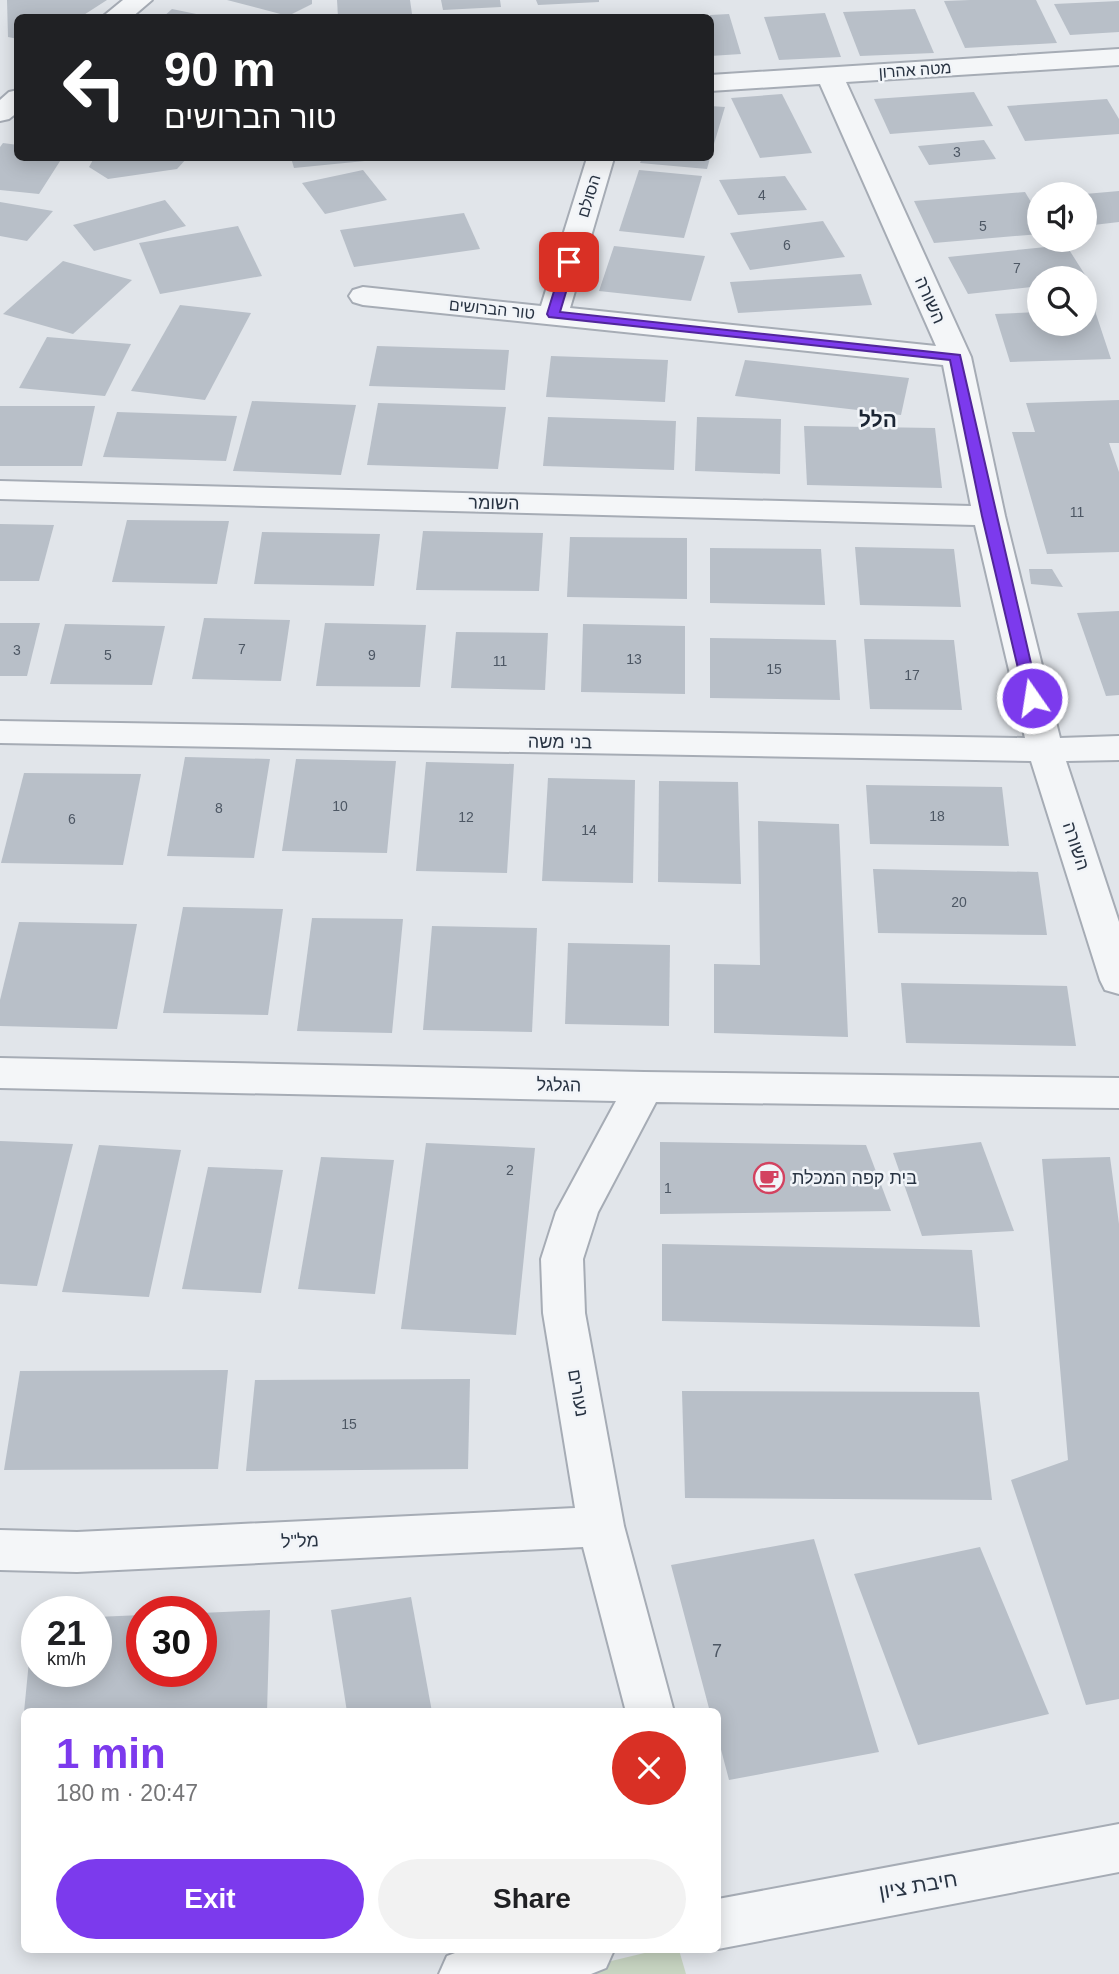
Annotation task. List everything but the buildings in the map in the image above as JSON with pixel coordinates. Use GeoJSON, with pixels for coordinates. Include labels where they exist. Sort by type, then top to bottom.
{"type":"FeatureCollection","features":[{"type":"Feature","properties":{"kind":"street"},"geometry":{"type":"LineString","coordinates":[[119,14],[140,0]]}},
{"type":"Feature","properties":{"kind":"street","name":"מטה אהרון"},"geometry":{"type":"LineString","coordinates":[[714,83],[1119,57]]}},
{"type":"Feature","properties":{"kind":"street","name":"השורה"},"geometry":{"type":"LineString","coordinates":[[830,76],[956,357],[989,516],[1045,750],[1119,980]]}},
{"type":"Feature","properties":{"kind":"street"},"geometry":{"type":"LineString","coordinates":[[0,113],[14,101]]}},
{"type":"Feature","properties":{"kind":"street","name":"הסולם"},"geometry":{"type":"LineString","coordinates":[[553,314],[600,161]]}},
{"type":"Feature","properties":{"kind":"street","name":"טור הברושים"},"geometry":{"type":"LineString","coordinates":[[363,296],[956,357]]}},
{"type":"Feature","properties":{"kind":"street","name":"השומר"},"geometry":{"type":"LineString","coordinates":[[0,490],[989,516]]}},
{"type":"Feature","properties":{"kind":"street","name":"בני משה"},"geometry":{"type":"LineString","coordinates":[[0,732],[1045,750],[1119,748]]}},
{"type":"Feature","properties":{"kind":"street","name":"הגלגל"},"geometry":{"type":"LineString","coordinates":[[0,1073],[644,1087],[1119,1093]]}},
{"type":"Feature","properties":{"kind":"street","name":"נעורים"},"geometry":{"type":"LineString","coordinates":[[644,1087],[577,1212],[562,1258],[564,1313],[601,1526],[649,1708]]}},
{"type":"Feature","properties":{"kind":"street","name":"מל\"ל"},"geometry":{"type":"LineString","coordinates":[[0,1550],[77,1552],[601,1526]]}},
{"type":"Feature","properties":{"kind":"street","name":"חיבת ציון"},"geometry":{"type":"LineString","coordinates":[[721,1923],[1119,1848]]}},
{"type":"Feature","properties":{"kind":"street"},"geometry":{"type":"LineString","coordinates":[[465,1974],[573,1953]]}},
{"type":"Feature","properties":{"kind":"green space"},"geometry":{"type":"Polygon","coordinates":[[[644,1953],[680,1953],[686,1974],[557,1974],[644,1953]]]}},
{"type":"Feature","properties":{"kind":"place","name":"בית קפה המכלת"},"geometry":{"type":"Point","coordinates":[769,1178]}},
{"type":"Feature","properties":{"kind":"district","name":"הלל"},"geometry":{"type":"Point","coordinates":[878,419]}},
{"type":"Feature","properties":{"kind":"route"},"geometry":{"type":"LineString","coordinates":[[569,262],[553,314],[956,357],[989,516],[1032,698]]}}]}
